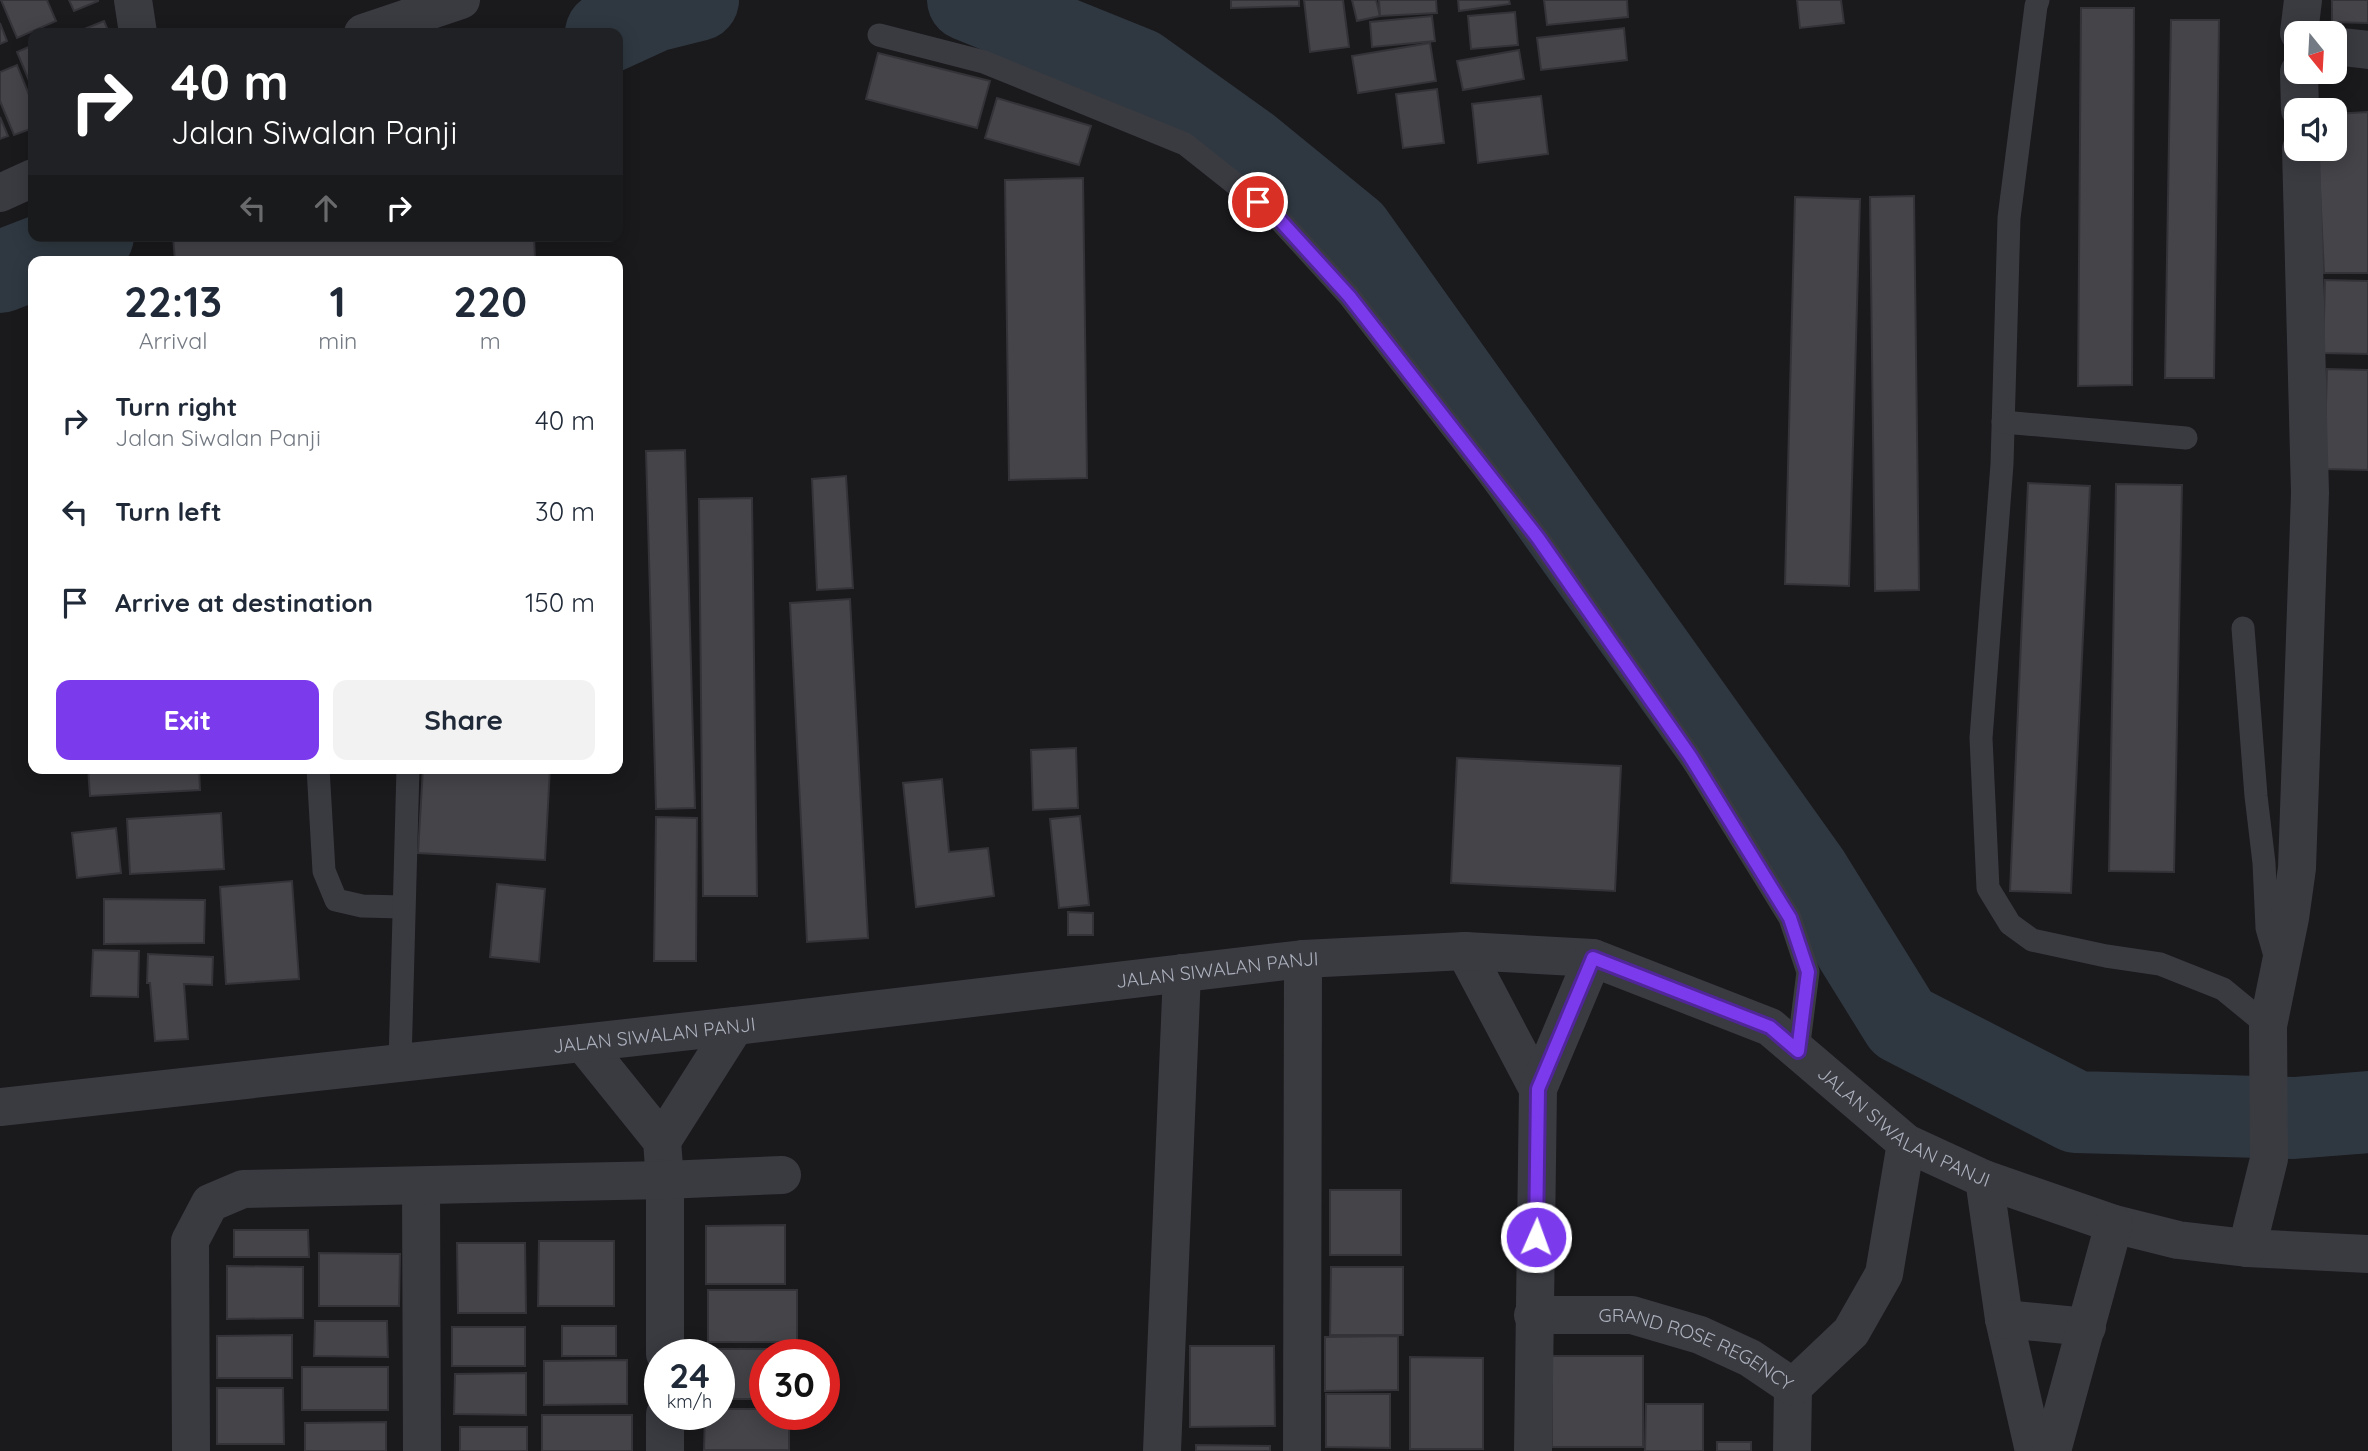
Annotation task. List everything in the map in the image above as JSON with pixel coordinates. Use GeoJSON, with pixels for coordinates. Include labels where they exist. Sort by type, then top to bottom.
{"type":"FeatureCollection","features":[{"type":"Feature","properties":{"kind":"street"},"geometry":{"type":"LineString","coordinates":[[133,0],[137,28]]}},
{"type":"Feature","properties":{"kind":"street"},"geometry":{"type":"LineString","coordinates":[[365,21],[461,0]]}},
{"type":"Feature","properties":{"kind":"street"},"geometry":{"type":"LineString","coordinates":[[2300,21],[2303,0]]}},
{"type":"Feature","properties":{"kind":"street"},"geometry":{"type":"LineString","coordinates":[[2347,48],[2368,51]]}},
{"type":"Feature","properties":{"kind":"street"},"geometry":{"type":"LineString","coordinates":[[2247,1248],[2269,1159],[2268,1026],[2290,918],[2297,868],[2309,507],[2301,161]]}},
{"type":"Feature","properties":{"kind":"street"},"geometry":{"type":"LineString","coordinates":[[0,194],[28,180]]}},
{"type":"Feature","properties":{"kind":"street"},"geometry":{"type":"LineString","coordinates":[[1465,951],[1538,1089]]}},
{"type":"Feature","properties":{"kind":"street","name":"JALAN SIWALAN PANJI"},"geometry":{"type":"LineString","coordinates":[[0,1107],[735,1026],[1303,959],[1465,951],[1593,958],[1770,1027],[1906,1143],[1984,1179],[2114,1224],[2178,1240],[2247,1248],[2368,1254]]}},
{"type":"Feature","properties":{"kind":"street"},"geometry":{"type":"LineString","coordinates":[[1533,1451],[1538,1089],[1593,958]]}},
{"type":"Feature","properties":{"kind":"street"},"geometry":{"type":"LineString","coordinates":[[1302,1451],[1303,959]]}},
{"type":"Feature","properties":{"kind":"street"},"geometry":{"type":"LineString","coordinates":[[1162,1451],[1182,973]]}},
{"type":"Feature","properties":{"kind":"street"},"geometry":{"type":"LineString","coordinates":[[662,1141],[735,1026]]}},
{"type":"Feature","properties":{"kind":"street"},"geometry":{"type":"LineString","coordinates":[[583,1043],[662,1141],[665,1180],[665,1339]]}},
{"type":"Feature","properties":{"kind":"street"},"geometry":{"type":"LineString","coordinates":[[1793,1387],[1851,1332],[1884,1274],[1906,1143]]}},
{"type":"Feature","properties":{"kind":"street"},"geometry":{"type":"LineString","coordinates":[[191,1451],[190,1241],[210,1203],[243,1189],[782,1175]]}},
{"type":"Feature","properties":{"kind":"street"},"geometry":{"type":"LineString","coordinates":[[1984,1179],[2004,1319],[2034,1451]]}},
{"type":"Feature","properties":{"kind":"street"},"geometry":{"type":"LineString","coordinates":[[421,1186],[422,1451]]}},
{"type":"Feature","properties":{"kind":"street"},"geometry":{"type":"LineString","coordinates":[[2052,1451],[2114,1224]]}},
{"type":"Feature","properties":{"kind":"street","name":"GRAND ROSE REGENCY"},"geometry":{"type":"LineString","coordinates":[[1533,1315],[1632,1315],[1700,1335],[1750,1358],[1793,1387],[1793,1451]]}},
{"type":"Feature","properties":{"kind":"street"},"geometry":{"type":"LineString","coordinates":[[2004,1319],[2087,1327]]}},
{"type":"Feature","properties":{"kind":"street"},"geometry":{"type":"LineString","coordinates":[[665,1430],[665,1451]]}},
{"type":"Feature","properties":{"kind":"lane"},"geometry":{"type":"LineString","coordinates":[[2038,0],[2009,218],[2003,422],[1981,738],[1988,888],[2010,924],[2032,940],[2160,964],[2223,989],[2268,1026]]}},
{"type":"Feature","properties":{"kind":"lane"},"geometry":{"type":"LineString","coordinates":[[879,35],[984,62],[1185,144],[1277,217],[1349,296],[1538,538],[1690,756],[1790,918],[1808,972],[1798,1051]]}},
{"type":"Feature","properties":{"kind":"lane"},"geometry":{"type":"LineString","coordinates":[[2003,422],[2186,438]]}},
{"type":"Feature","properties":{"kind":"lane"},"geometry":{"type":"LineString","coordinates":[[2243,628],[2264,863],[2267,928],[2279,969]]}},
{"type":"Feature","properties":{"kind":"lane"},"geometry":{"type":"LineString","coordinates":[[318,774],[324,871],[336,900],[362,906],[404,907]]}},
{"type":"Feature","properties":{"kind":"lane"},"geometry":{"type":"LineString","coordinates":[[400,1063],[408,774]]}},
{"type":"Feature","properties":{"kind":"building"},"geometry":{"type":"Polygon","coordinates":[[[1,0],[47,0],[56,21],[40,28],[28,28],[28,33],[17,38],[1,0]]]}},
{"type":"Feature","properties":{"kind":"building"},"geometry":{"type":"Polygon","coordinates":[[[69,0],[98,0],[98,1],[74,11],[69,0]]]}},
{"type":"Feature","properties":{"kind":"building"},"geometry":{"type":"Polygon","coordinates":[[[1231,0],[1299,0],[1299,6],[1231,8],[1231,0]]]}},
{"type":"Feature","properties":{"kind":"building"},"geometry":{"type":"Polygon","coordinates":[[[1304,0],[1343,0],[1349,47],[1310,52],[1304,0]]]}},
{"type":"Feature","properties":{"kind":"building"},"geometry":{"type":"Polygon","coordinates":[[[1352,0],[1376,0],[1380,16],[1357,21],[1352,0]]]}},
{"type":"Feature","properties":{"kind":"building"},"geometry":{"type":"Polygon","coordinates":[[[1379,0],[1436,0],[1437,13],[1380,16],[1379,0]]]}},
{"type":"Feature","properties":{"kind":"building"},"geometry":{"type":"Polygon","coordinates":[[[1458,0],[1509,0],[1510,4],[1459,11],[1458,0]]]}},
{"type":"Feature","properties":{"kind":"building"},"geometry":{"type":"Polygon","coordinates":[[[1544,0],[1627,0],[1628,17],[1547,25],[1544,0]]]}},
{"type":"Feature","properties":{"kind":"building"},"geometry":{"type":"Polygon","coordinates":[[[1797,0],[1841,0],[1844,23],[1800,28],[1797,0]]]}},
{"type":"Feature","properties":{"kind":"building"},"geometry":{"type":"Polygon","coordinates":[[[2332,0],[2368,0],[2368,23],[2332,21],[2332,0]]]}},
{"type":"Feature","properties":{"kind":"building"},"geometry":{"type":"Polygon","coordinates":[[[2081,8],[2134,8],[2132,385],[2078,386],[2081,8]]]}},
{"type":"Feature","properties":{"kind":"building"},"geometry":{"type":"Polygon","coordinates":[[[1515,12],[1518,45],[1471,49],[1468,16],[1515,12]]]}},
{"type":"Feature","properties":{"kind":"building"},"geometry":{"type":"Polygon","coordinates":[[[1432,16],[1435,41],[1372,47],[1370,22],[1432,16]]]}},
{"type":"Feature","properties":{"kind":"building"},"geometry":{"type":"Polygon","coordinates":[[[2171,20],[2219,20],[2214,378],[2165,378],[2171,20]]]}},
{"type":"Feature","properties":{"kind":"building"},"geometry":{"type":"Polygon","coordinates":[[[104,21],[107,28],[87,28],[104,21]]]}},
{"type":"Feature","properties":{"kind":"building"},"geometry":{"type":"Polygon","coordinates":[[[0,23],[7,41],[0,44],[0,23]]]}},
{"type":"Feature","properties":{"kind":"building"},"geometry":{"type":"Polygon","coordinates":[[[1624,28],[1627,60],[1541,70],[1537,38],[1624,28]]]}},
{"type":"Feature","properties":{"kind":"building"},"geometry":{"type":"Polygon","coordinates":[[[1430,43],[1436,81],[1358,93],[1352,56],[1430,43]]]}},
{"type":"Feature","properties":{"kind":"building"},"geometry":{"type":"Polygon","coordinates":[[[28,47],[28,78],[17,52],[28,47]]]}},
{"type":"Feature","properties":{"kind":"building"},"geometry":{"type":"Polygon","coordinates":[[[1519,50],[1524,79],[1463,90],[1457,61],[1519,50]]]}},
{"type":"Feature","properties":{"kind":"building"},"geometry":{"type":"Polygon","coordinates":[[[878,53],[990,81],[977,128],[866,99],[878,53]]]}},
{"type":"Feature","properties":{"kind":"building"},"geometry":{"type":"Polygon","coordinates":[[[17,65],[28,92],[28,130],[14,135],[0,101],[0,72],[17,65]]]}},
{"type":"Feature","properties":{"kind":"building"},"geometry":{"type":"Polygon","coordinates":[[[1437,89],[1444,143],[1403,148],[1396,94],[1437,89]]]}},
{"type":"Feature","properties":{"kind":"building"},"geometry":{"type":"Polygon","coordinates":[[[1541,96],[1548,154],[1478,163],[1472,104],[1541,96]]]}},
{"type":"Feature","properties":{"kind":"building"},"geometry":{"type":"Polygon","coordinates":[[[997,98],[1091,126],[1079,165],[985,138],[997,98]]]}},
{"type":"Feature","properties":{"kind":"building"},"geometry":{"type":"Polygon","coordinates":[[[2368,112],[2368,273],[2324,273],[2319,161],[2347,161],[2347,113],[2368,112]]]}},
{"type":"Feature","properties":{"kind":"building"},"geometry":{"type":"Polygon","coordinates":[[[0,117],[8,136],[0,139],[0,117]]]}},
{"type":"Feature","properties":{"kind":"building"},"geometry":{"type":"Polygon","coordinates":[[[1083,178],[1087,478],[1009,480],[1005,180],[1083,178]]]}},
{"type":"Feature","properties":{"kind":"building"},"geometry":{"type":"Polygon","coordinates":[[[1914,196],[1919,590],[1875,591],[1870,197],[1914,196]]]}},
{"type":"Feature","properties":{"kind":"building"},"geometry":{"type":"Polygon","coordinates":[[[1795,197],[1860,199],[1849,586],[1785,584],[1795,197]]]}},
{"type":"Feature","properties":{"kind":"building"},"geometry":{"type":"Polygon","coordinates":[[[173,242],[534,242],[535,256],[175,256],[173,242]]]}},
{"type":"Feature","properties":{"kind":"building"},"geometry":{"type":"Polygon","coordinates":[[[2325,280],[2368,281],[2368,354],[2323,353],[2325,280]]]}},
{"type":"Feature","properties":{"kind":"building"},"geometry":{"type":"Polygon","coordinates":[[[2327,369],[2368,370],[2368,470],[2324,469],[2327,369]]]}},
{"type":"Feature","properties":{"kind":"building"},"geometry":{"type":"Polygon","coordinates":[[[685,450],[695,808],[656,809],[646,451],[685,450]]]}},
{"type":"Feature","properties":{"kind":"building"},"geometry":{"type":"Polygon","coordinates":[[[846,476],[853,588],[817,590],[812,479],[846,476]]]}},
{"type":"Feature","properties":{"kind":"building"},"geometry":{"type":"Polygon","coordinates":[[[2028,483],[2090,486],[2071,893],[2010,891],[2028,483]]]}},
{"type":"Feature","properties":{"kind":"building"},"geometry":{"type":"Polygon","coordinates":[[[2116,484],[2182,485],[2174,872],[2109,871],[2116,484]]]}},
{"type":"Feature","properties":{"kind":"building"},"geometry":{"type":"Polygon","coordinates":[[[752,498],[757,896],[703,896],[699,499],[752,498]]]}},
{"type":"Feature","properties":{"kind":"building"},"geometry":{"type":"Polygon","coordinates":[[[850,599],[868,938],[807,942],[790,603],[850,599]]]}},
{"type":"Feature","properties":{"kind":"building"},"geometry":{"type":"Polygon","coordinates":[[[1076,748],[1078,808],[1033,810],[1031,750],[1076,748]]]}},
{"type":"Feature","properties":{"kind":"building"},"geometry":{"type":"Polygon","coordinates":[[[1457,758],[1621,766],[1615,891],[1451,883],[1457,758]]]}},
{"type":"Feature","properties":{"kind":"building"},"geometry":{"type":"Polygon","coordinates":[[[88,774],[199,774],[200,790],[90,796],[88,774]]]}},
{"type":"Feature","properties":{"kind":"building"},"geometry":{"type":"Polygon","coordinates":[[[423,774],[550,774],[545,860],[418,853],[423,774]]]}},
{"type":"Feature","properties":{"kind":"building"},"geometry":{"type":"Polygon","coordinates":[[[942,779],[949,852],[988,848],[994,896],[916,907],[903,783],[942,779]]]}},
{"type":"Feature","properties":{"kind":"building"},"geometry":{"type":"Polygon","coordinates":[[[221,813],[224,869],[130,874],[127,819],[221,813]]]}},
{"type":"Feature","properties":{"kind":"building"},"geometry":{"type":"Polygon","coordinates":[[[1080,816],[1089,905],[1059,908],[1050,819],[1080,816]]]}},
{"type":"Feature","properties":{"kind":"building"},"geometry":{"type":"Polygon","coordinates":[[[656,817],[697,818],[696,961],[654,961],[656,817]]]}},
{"type":"Feature","properties":{"kind":"building"},"geometry":{"type":"Polygon","coordinates":[[[116,828],[121,873],[77,878],[72,833],[116,828]]]}},
{"type":"Feature","properties":{"kind":"building"},"geometry":{"type":"Polygon","coordinates":[[[292,881],[299,979],[226,984],[220,887],[292,881]]]}},
{"type":"Feature","properties":{"kind":"building"},"geometry":{"type":"Polygon","coordinates":[[[497,884],[545,889],[539,962],[490,957],[497,884]]]}},
{"type":"Feature","properties":{"kind":"building"},"geometry":{"type":"Polygon","coordinates":[[[104,899],[205,900],[204,943],[104,944],[104,899]]]}},
{"type":"Feature","properties":{"kind":"building"},"geometry":{"type":"Polygon","coordinates":[[[1068,912],[1093,913],[1093,935],[1068,935],[1068,912]]]}},
{"type":"Feature","properties":{"kind":"building"},"geometry":{"type":"Polygon","coordinates":[[[93,950],[139,951],[138,997],[91,996],[93,950]]]}},
{"type":"Feature","properties":{"kind":"building"},"geometry":{"type":"Polygon","coordinates":[[[148,954],[213,957],[212,985],[184,984],[188,1039],[155,1041],[150,983],[147,983],[148,954]]]}},
{"type":"Feature","properties":{"kind":"building"},"geometry":{"type":"Polygon","coordinates":[[[1330,1190],[1401,1190],[1401,1255],[1330,1255],[1330,1190]]]}},
{"type":"Feature","properties":{"kind":"building"},"geometry":{"type":"Polygon","coordinates":[[[785,1225],[785,1284],[706,1284],[706,1226],[785,1225]]]}},
{"type":"Feature","properties":{"kind":"building"},"geometry":{"type":"Polygon","coordinates":[[[234,1230],[308,1230],[309,1257],[234,1257],[234,1230]]]}},
{"type":"Feature","properties":{"kind":"building"},"geometry":{"type":"Polygon","coordinates":[[[539,1241],[614,1241],[614,1306],[538,1306],[539,1241]]]}},
{"type":"Feature","properties":{"kind":"building"},"geometry":{"type":"Polygon","coordinates":[[[457,1243],[525,1243],[526,1313],[458,1313],[457,1243]]]}},
{"type":"Feature","properties":{"kind":"building"},"geometry":{"type":"Polygon","coordinates":[[[319,1253],[400,1254],[399,1306],[319,1306],[319,1253]]]}},
{"type":"Feature","properties":{"kind":"building"},"geometry":{"type":"Polygon","coordinates":[[[227,1266],[303,1267],[303,1318],[227,1319],[227,1266]]]}},
{"type":"Feature","properties":{"kind":"building"},"geometry":{"type":"Polygon","coordinates":[[[1331,1267],[1403,1267],[1403,1335],[1330,1335],[1331,1267]]]}},
{"type":"Feature","properties":{"kind":"building"},"geometry":{"type":"Polygon","coordinates":[[[708,1290],[797,1290],[797,1339],[749,1339],[749,1342],[735,1342],[735,1339],[708,1339],[708,1290]]]}},
{"type":"Feature","properties":{"kind":"building"},"geometry":{"type":"Polygon","coordinates":[[[315,1321],[387,1321],[388,1357],[314,1356],[315,1321]]]}},
{"type":"Feature","properties":{"kind":"building"},"geometry":{"type":"Polygon","coordinates":[[[562,1326],[616,1326],[616,1356],[562,1356],[562,1326]]]}},
{"type":"Feature","properties":{"kind":"building"},"geometry":{"type":"Polygon","coordinates":[[[452,1327],[525,1327],[525,1366],[452,1366],[452,1327]]]}},
{"type":"Feature","properties":{"kind":"building"},"geometry":{"type":"Polygon","coordinates":[[[292,1335],[292,1378],[217,1378],[217,1336],[292,1335]]]}},
{"type":"Feature","properties":{"kind":"building"},"geometry":{"type":"Polygon","coordinates":[[[1398,1336],[1398,1390],[1325,1391],[1325,1337],[1398,1336]]]}},
{"type":"Feature","properties":{"kind":"building"},"geometry":{"type":"Polygon","coordinates":[[[1190,1346],[1274,1346],[1275,1426],[1190,1427],[1190,1346]]]}},
{"type":"Feature","properties":{"kind":"building"},"geometry":{"type":"Polygon","coordinates":[[[735,1349],[749,1349],[749,1399],[735,1399],[735,1349]]]}},
{"type":"Feature","properties":{"kind":"building"},"geometry":{"type":"Polygon","coordinates":[[[1552,1356],[1643,1356],[1643,1447],[1552,1447],[1552,1356]]]}},
{"type":"Feature","properties":{"kind":"building"},"geometry":{"type":"Polygon","coordinates":[[[1410,1357],[1483,1358],[1483,1449],[1410,1449],[1410,1357]]]}},
{"type":"Feature","properties":{"kind":"building"},"geometry":{"type":"Polygon","coordinates":[[[627,1360],[627,1404],[544,1405],[544,1361],[627,1360]]]}},
{"type":"Feature","properties":{"kind":"building"},"geometry":{"type":"Polygon","coordinates":[[[302,1367],[388,1367],[388,1410],[302,1410],[302,1367]]]}},
{"type":"Feature","properties":{"kind":"building"},"geometry":{"type":"Polygon","coordinates":[[[526,1373],[526,1415],[454,1414],[455,1374],[526,1373]]]}},
{"type":"Feature","properties":{"kind":"building"},"geometry":{"type":"Polygon","coordinates":[[[217,1388],[283,1388],[284,1444],[217,1444],[217,1388]]]}},
{"type":"Feature","properties":{"kind":"building"},"geometry":{"type":"Polygon","coordinates":[[[1326,1394],[1390,1394],[1390,1448],[1326,1447],[1326,1394]]]}},
{"type":"Feature","properties":{"kind":"building"},"geometry":{"type":"Polygon","coordinates":[[[1646,1404],[1703,1404],[1703,1451],[1645,1451],[1646,1404]]]}},
{"type":"Feature","properties":{"kind":"building"},"geometry":{"type":"Polygon","coordinates":[[[735,1409],[749,1409],[749,1430],[789,1430],[789,1450],[704,1450],[705,1430],[735,1430],[735,1409]]]}},
{"type":"Feature","properties":{"kind":"building"},"geometry":{"type":"Polygon","coordinates":[[[542,1415],[632,1415],[632,1451],[542,1451],[542,1415]]]}},
{"type":"Feature","properties":{"kind":"building"},"geometry":{"type":"Polygon","coordinates":[[[386,1422],[386,1451],[305,1451],[305,1423],[386,1422]]]}},
{"type":"Feature","properties":{"kind":"building"},"geometry":{"type":"Polygon","coordinates":[[[460,1427],[527,1427],[527,1451],[460,1451],[460,1427]]]}},
{"type":"Feature","properties":{"kind":"building"},"geometry":{"type":"Polygon","coordinates":[[[1717,1442],[1751,1442],[1751,1451],[1717,1451],[1717,1442]]]}},
{"type":"Feature","properties":{"kind":"building"},"geometry":{"type":"Polygon","coordinates":[[[1196,1445],[1270,1446],[1270,1451],[1196,1451],[1196,1445]]]}},
{"type":"Feature","properties":{"kind":"waterway"},"geometry":{"type":"LineString","coordinates":[[617,28],[654,11],[698,0]]}},
{"type":"Feature","properties":{"kind":"waterway"},"geometry":{"type":"LineString","coordinates":[[968,0],[1139,69],[1248,147],[1352,232],[1809,873],[1902,1023],[2076,1112],[2294,1118],[2368,1112]]}},
{"type":"Feature","properties":{"kind":"waterway"},"geometry":{"type":"LineString","coordinates":[[41,256],[78,242]]}},
{"type":"Feature","properties":{"kind":"waterway"},"geometry":{"type":"LineString","coordinates":[[0,272],[28,261]]}},
{"type":"Feature","properties":{"kind":"route"},"geometry":{"type":"LineString","coordinates":[[1258,202],[1277,217],[1349,296],[1538,538],[1690,756],[1790,918],[1808,972],[1798,1051],[1770,1027],[1593,958],[1538,1089],[1536,1237]]}}]}
